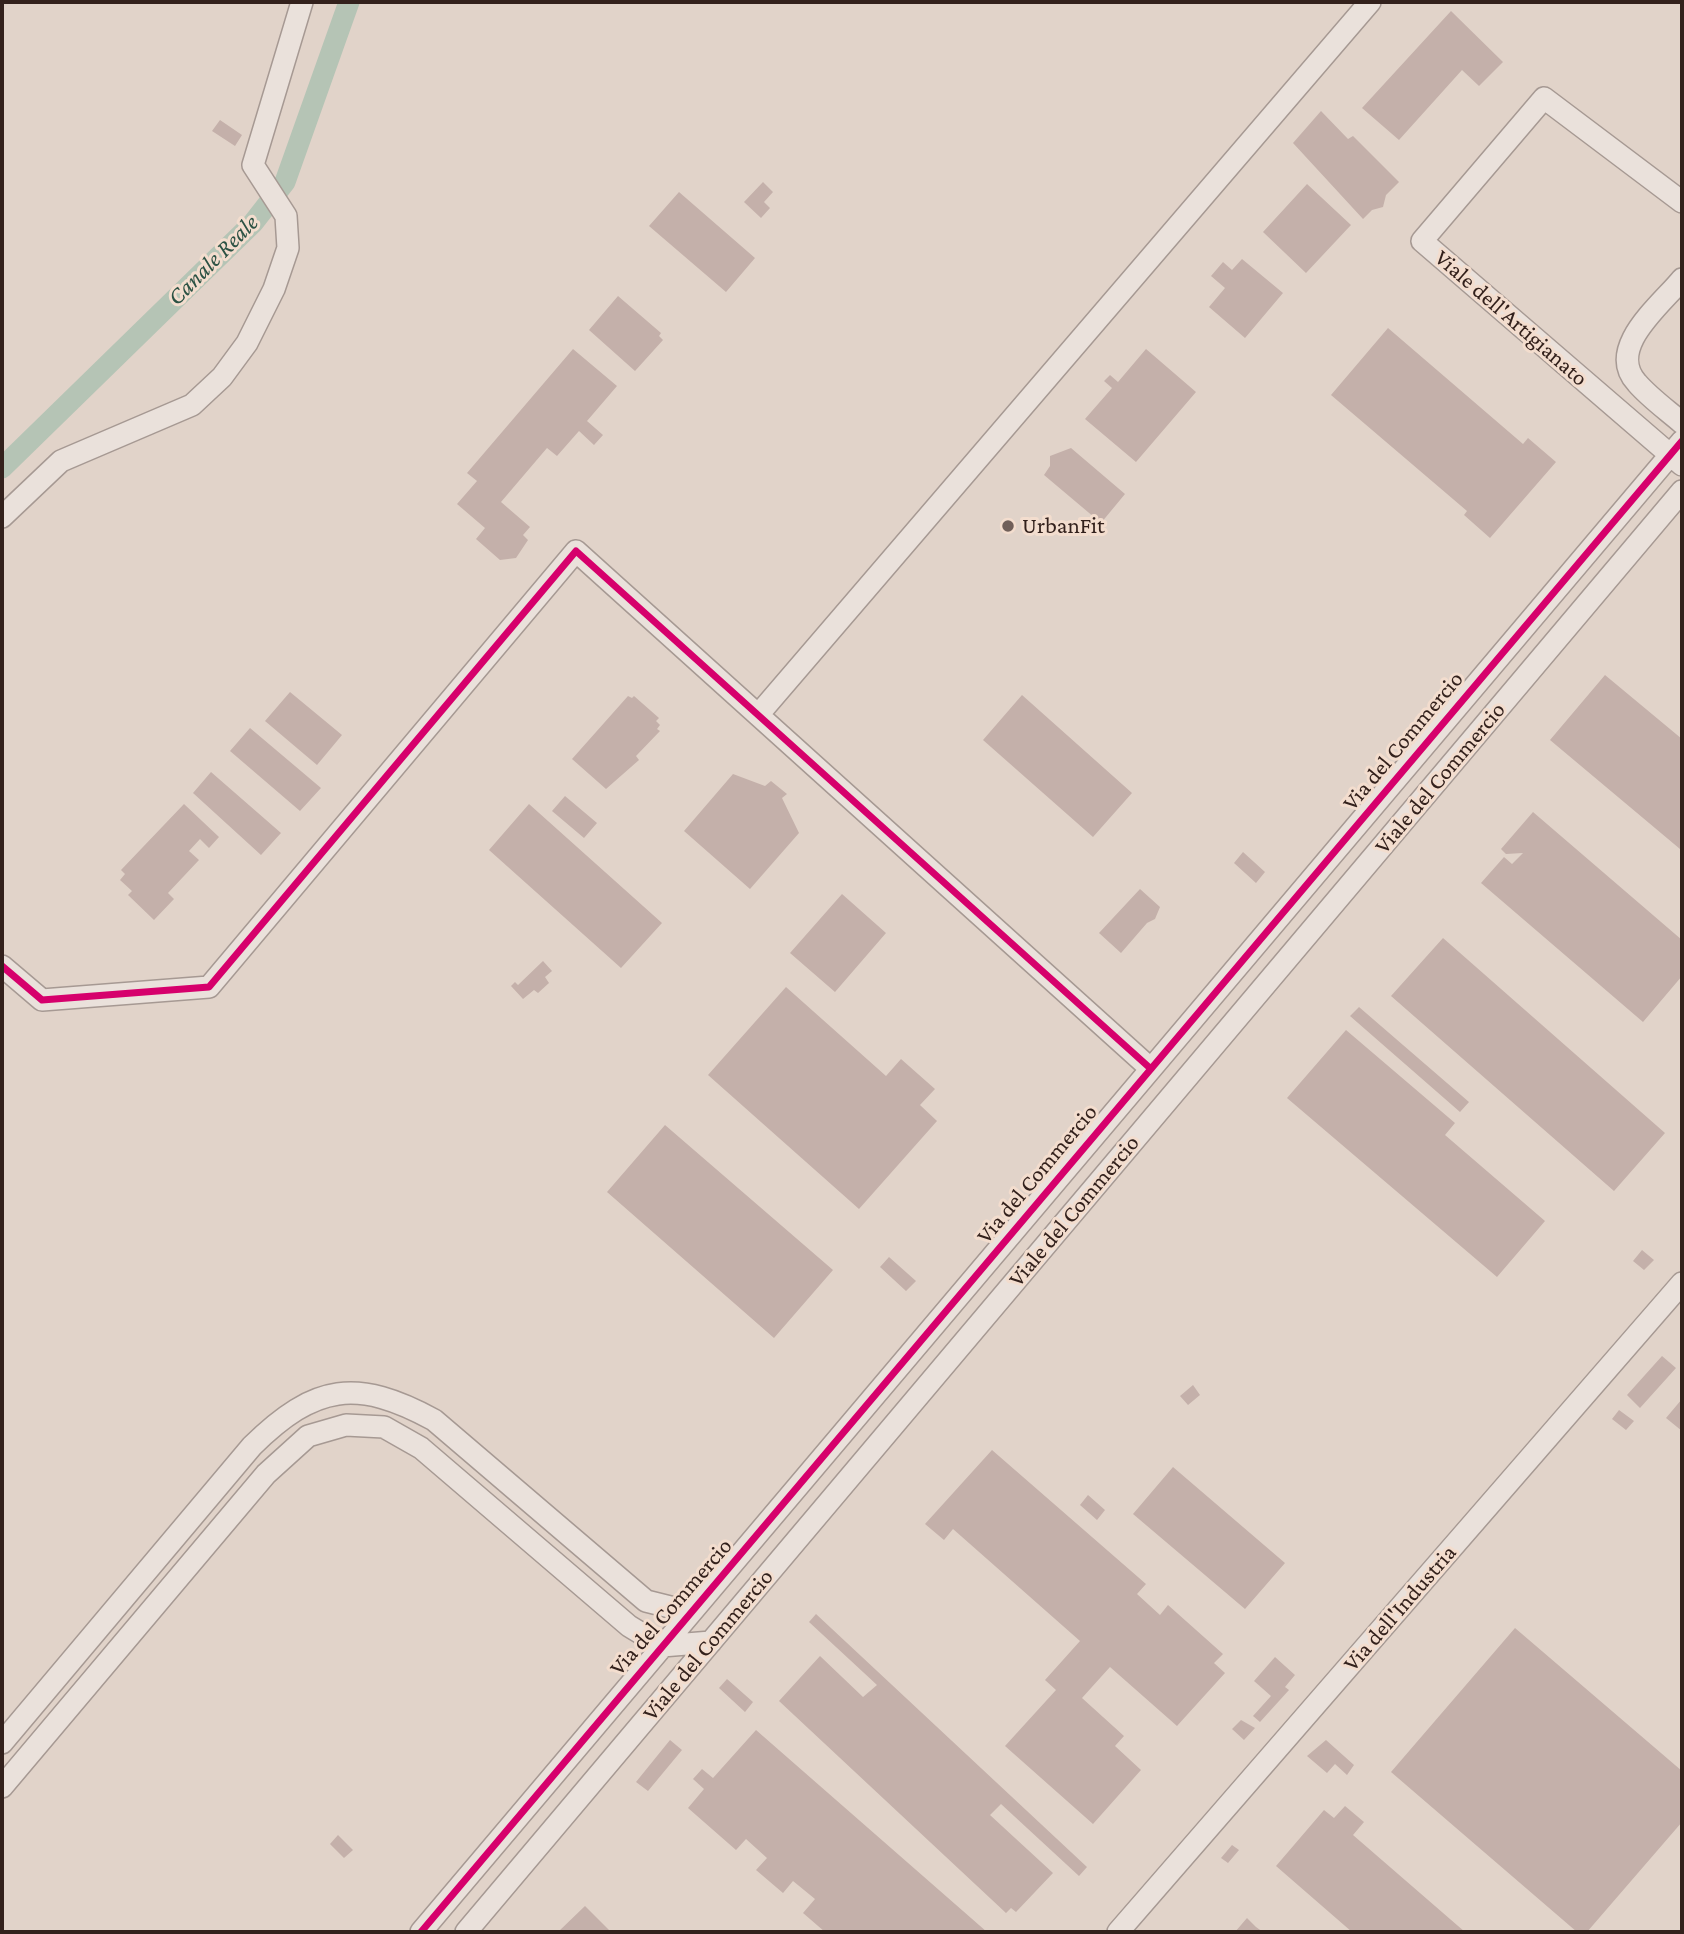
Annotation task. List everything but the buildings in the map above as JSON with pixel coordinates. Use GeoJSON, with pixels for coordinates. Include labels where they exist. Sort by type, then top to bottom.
{"type":"FeatureCollection","features":[{"type":"Feature","properties":{"kind":"street"},"geometry":{"type":"LineString","coordinates":[[2,517],[61,461],[192,405],[222,377],[247,343],[274,289],[288,248],[286,216],[253,165],[302,2]]}},
{"type":"Feature","properties":{"kind":"street"},"geometry":{"type":"LineString","coordinates":[[758,715],[1370,2]]}},
{"type":"Feature","properties":{"kind":"street","name":"Viale dell'Artigianato"},"geometry":{"type":"LineString","coordinates":[[1678,454],[1422,241],[1544,98],[1682,202]]}},
{"type":"Feature","properties":{"kind":"street"},"geometry":{"type":"LineString","coordinates":[[1682,279],[1633,337],[1626,354],[1628,369],[1636,383],[1682,423]]}},
{"type":"Feature","properties":{"kind":"street","name":"Via del Commercio"},"geometry":{"type":"LineString","coordinates":[[421,1932],[1151,1069],[1678,454]]}},
{"type":"Feature","properties":{"kind":"street","name":"Viale del Commercio"},"geometry":{"type":"LineString","coordinates":[[466,1932],[1682,491]]}},
{"type":"Feature","properties":{"kind":"street"},"geometry":{"type":"LineString","coordinates":[[2,966],[42,1000],[209,987],[576,551],[1151,1069]]}},
{"type":"Feature","properties":{"kind":"street","name":"Via dell'Industria"},"geometry":{"type":"LineString","coordinates":[[1118,1932],[1682,1283]]}},
{"type":"Feature","properties":{"kind":"street"},"geometry":{"type":"LineString","coordinates":[[2,1743],[252,1446],[275,1424],[306,1403],[353,1391],[397,1400],[434,1420],[646,1601],[674,1608],[706,1597]]}},
{"type":"Feature","properties":{"kind":"street"},"geometry":{"type":"LineString","coordinates":[[2,1787],[266,1474],[308,1436],[346,1425],[384,1427],[421,1448],[629,1626],[663,1646],[711,1642]]}},
{"type":"Feature","properties":{"kind":"waterway","name":"Canale Reale"},"geometry":{"type":"LineString","coordinates":[[2,468],[253,223],[285,182],[349,2]]}},
{"type":"Feature","properties":{"kind":"cycle path"},"geometry":{"type":"LineString","coordinates":[[421,1932],[1682,441]]}},
{"type":"Feature","properties":{"kind":"cycle path"},"geometry":{"type":"LineString","coordinates":[[2,966],[42,1000],[209,987],[576,551],[1151,1069]]}},
{"type":"Feature","properties":{"kind":"place","name":"UrbanFit"},"geometry":{"type":"Point","coordinates":[1008,526]}}]}
